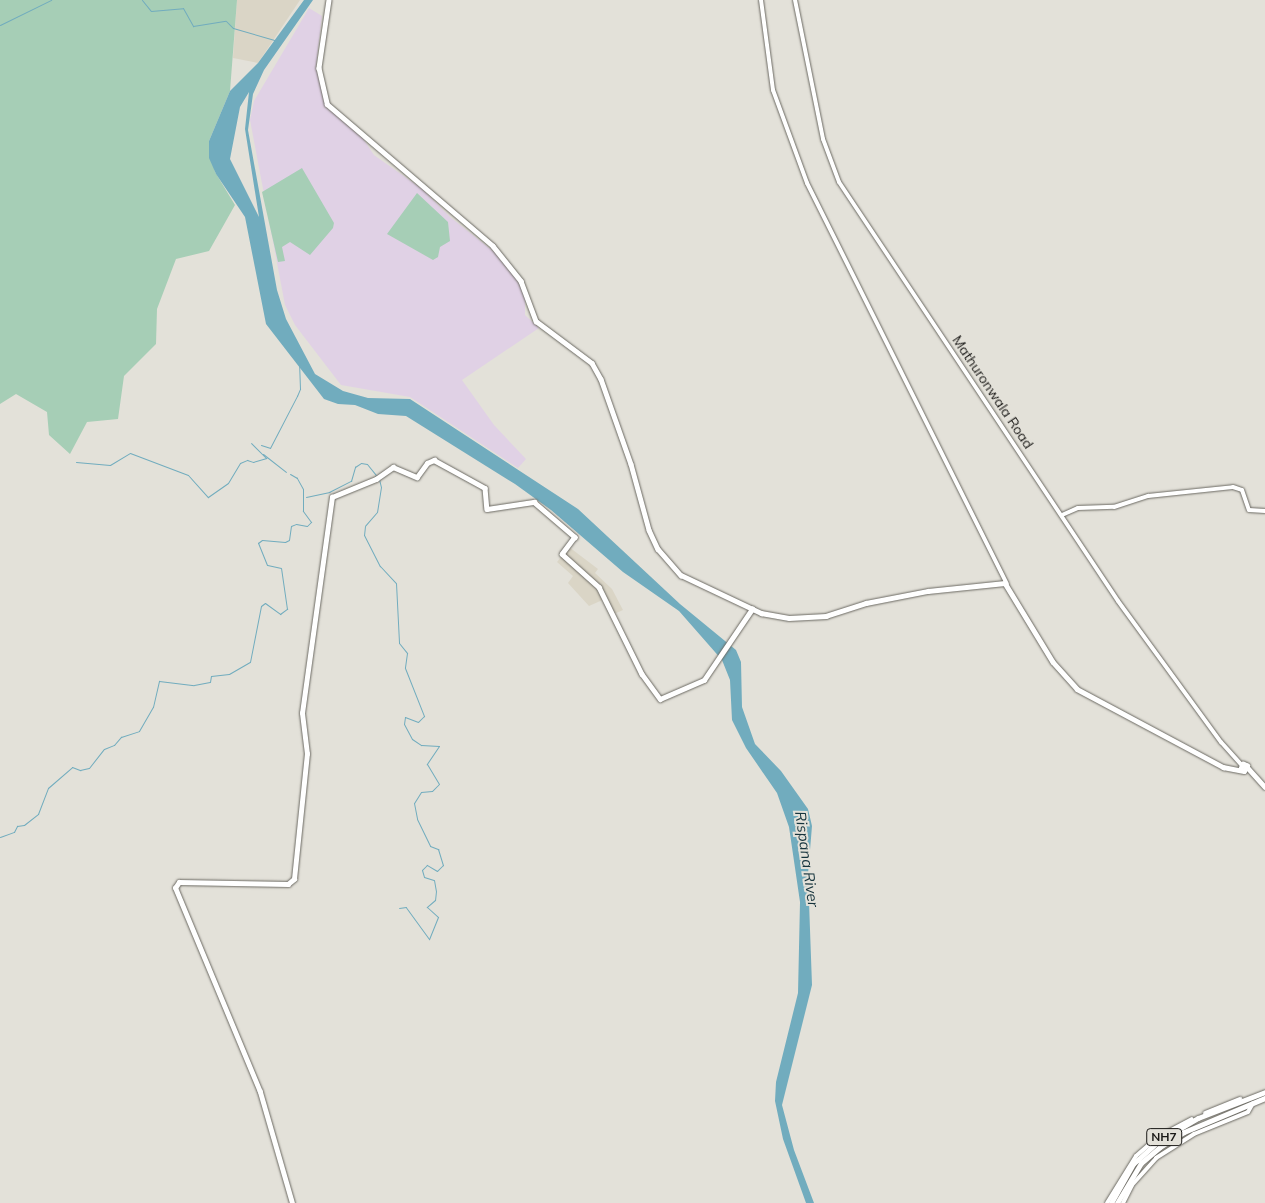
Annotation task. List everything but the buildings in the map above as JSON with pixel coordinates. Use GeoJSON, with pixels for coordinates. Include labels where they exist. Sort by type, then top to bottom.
{"type":"FeatureCollection","features":[{"type":"Feature","properties":{"kind":"highway","name":"NH7"},"geometry":{"type":"LineString","coordinates":[[1117,1203],[1141,1163],[1160,1148],[1184,1132],[1243,1104],[1249,1098],[1265,1092]]}},
{"type":"Feature","properties":{"kind":"highway","name":"NH7"},"geometry":{"type":"LineString","coordinates":[[1111,1203],[1132,1164],[1160,1140],[1198,1118],[1243,1104],[1254,1103],[1265,1098]]}},
{"type":"Feature","properties":{"kind":"main road"},"geometry":{"type":"LineString","coordinates":[[328,0],[319,68],[330,109],[360,130],[382,155],[420,184],[501,255],[526,290],[536,321],[596,370],[631,464],[648,530],[658,549],[692,583],[752,609],[789,618],[822,616],[895,597],[974,585],[1007,584],[1053,662],[1077,690],[1218,764],[1248,768],[1265,786]]}},
{"type":"Feature","properties":{"kind":"main road"},"geometry":{"type":"LineString","coordinates":[[292,1203],[260,1092],[175,886],[179,882],[288,884],[294,880],[307,754],[302,713],[331,500],[341,491],[376,479],[392,467],[417,477],[427,463],[442,463],[485,488],[487,509],[531,501],[575,538],[562,554],[599,587],[642,674],[659,699],[698,684],[752,609]]}},
{"type":"Feature","properties":{"kind":"street"},"geometry":{"type":"LineString","coordinates":[[761,0],[773,90],[807,184],[1007,584]]}},
{"type":"Feature","properties":{"kind":"street","name":"Mathuronwala Road"},"geometry":{"type":"LineString","coordinates":[[795,0],[823,139],[834,173],[1144,638],[1241,767]]}},
{"type":"Feature","properties":{"kind":"street"},"geometry":{"type":"LineString","coordinates":[[1062,516],[1078,508],[1114,506],[1148,496],[1233,487],[1242,490],[1249,510],[1264,511]]}},
{"type":"Feature","properties":{"kind":"street"},"geometry":{"type":"LineString","coordinates":[[1107,1203],[1127,1168],[1158,1137],[1208,1112],[1249,1098]]}},
{"type":"Feature","properties":{"kind":"street"},"geometry":{"type":"LineString","coordinates":[[1123,1203],[1144,1169],[1162,1153],[1194,1134],[1248,1112],[1254,1103]]}},
{"type":"Feature","properties":{"kind":"shaded area"},"geometry":{"type":"Polygon","coordinates":[[[237,0],[300,0],[258,63],[233,58],[237,0]]]}},
{"type":"Feature","properties":{"kind":"shaded area"},"geometry":{"type":"Polygon","coordinates":[[[309,8],[322,16],[316,67],[326,107],[360,134],[374,155],[422,189],[450,217],[498,255],[519,282],[525,297],[525,315],[539,328],[462,380],[494,425],[526,459],[518,468],[410,397],[341,385],[295,325],[285,305],[250,120],[254,101],[309,8]]]}},
{"type":"Feature","properties":{"kind":"shaded area"},"geometry":{"type":"Polygon","coordinates":[[[569,547],[598,569],[595,573],[612,589],[623,610],[614,614],[607,598],[589,606],[568,583],[573,576],[557,562],[569,547]]]}},
{"type":"Feature","properties":{"kind":"green space"},"geometry":{"type":"Polygon","coordinates":[[[0,0],[237,0],[230,91],[209,141],[215,172],[235,205],[209,251],[176,259],[157,309],[156,344],[124,376],[118,419],[87,422],[70,454],[49,435],[47,412],[16,394],[0,404],[0,0]]]}},
{"type":"Feature","properties":{"kind":"green space"},"geometry":{"type":"Polygon","coordinates":[[[302,168],[334,223],[333,228],[310,255],[290,242],[282,247],[285,261],[278,262],[262,192],[302,168]]]}},
{"type":"Feature","properties":{"kind":"green space"},"geometry":{"type":"Polygon","coordinates":[[[417,193],[448,222],[450,241],[440,247],[438,257],[433,260],[387,234],[417,193]]]}},
{"type":"Feature","properties":{"kind":"water","name":"Rispana River"},"geometry":{"type":"Polygon","coordinates":[[[304,0],[313,0],[264,70],[253,94],[248,130],[277,290],[286,319],[315,374],[343,391],[368,398],[410,399],[578,509],[680,604],[736,650],[741,662],[742,707],[755,744],[781,771],[808,809],[812,826],[808,874],[812,985],[782,1105],[794,1150],[814,1203],[806,1203],[783,1139],[775,1101],[776,1082],[798,993],[800,902],[789,827],[777,793],[746,748],[732,720],[730,680],[722,660],[679,611],[623,572],[551,510],[515,484],[406,416],[378,414],[355,405],[338,404],[324,399],[266,324],[245,217],[216,174],[209,158],[209,141],[230,91],[258,63],[304,0]],[[249,92],[240,107],[230,159],[259,217],[245,129],[249,92]]]}},
{"type":"Feature","properties":{"kind":"waterway"},"geometry":{"type":"LineString","coordinates":[[0,25],[51,0]]}},
{"type":"Feature","properties":{"kind":"waterway"},"geometry":{"type":"LineString","coordinates":[[142,0],[151,11],[183,8],[193,26],[226,21],[233,28],[274,40]]}},
{"type":"Feature","properties":{"kind":"waterway"},"geometry":{"type":"LineString","coordinates":[[261,445],[270,448],[297,396],[300,389],[299,365]]}},
{"type":"Feature","properties":{"kind":"waterway"},"geometry":{"type":"LineString","coordinates":[[76,462],[110,465],[130,453],[188,475],[208,497],[228,483],[240,463],[247,460],[253,462],[266,458],[251,443]]}},
{"type":"Feature","properties":{"kind":"waterway"},"geometry":{"type":"LineString","coordinates":[[263,454],[286,472]]}},
{"type":"Feature","properties":{"kind":"waterway"},"geometry":{"type":"LineString","coordinates":[[306,497],[329,492],[351,481],[355,467],[361,463],[367,464],[376,475]]}},
{"type":"Feature","properties":{"kind":"waterway"},"geometry":{"type":"LineString","coordinates":[[0,837],[14,832],[17,826],[24,825],[38,814],[48,788],[72,767],[80,770],[89,768],[104,749],[114,745],[121,737],[139,731],[153,707],[159,681],[194,685],[210,682],[211,676],[229,674],[250,662],[261,606],[265,603],[280,614],[287,609],[281,568],[267,565],[258,543],[262,540],[285,542],[289,540],[291,526],[296,524],[307,526],[311,522],[303,511],[303,489],[297,478],[290,474]]}},
{"type":"Feature","properties":{"kind":"waterway"},"geometry":{"type":"LineString","coordinates":[[379,479],[381,487],[377,512],[365,526],[364,535],[380,566],[396,583],[399,643],[407,653],[405,668],[424,716],[418,722],[405,717],[404,724],[412,739],[421,745],[439,746],[427,764],[439,784],[432,791],[421,792],[414,803],[417,819],[430,846],[438,849],[443,865],[437,871],[427,865],[422,870],[424,877],[434,880],[436,891],[435,900],[427,907],[438,917],[429,939],[406,907],[399,908]]}}]}
